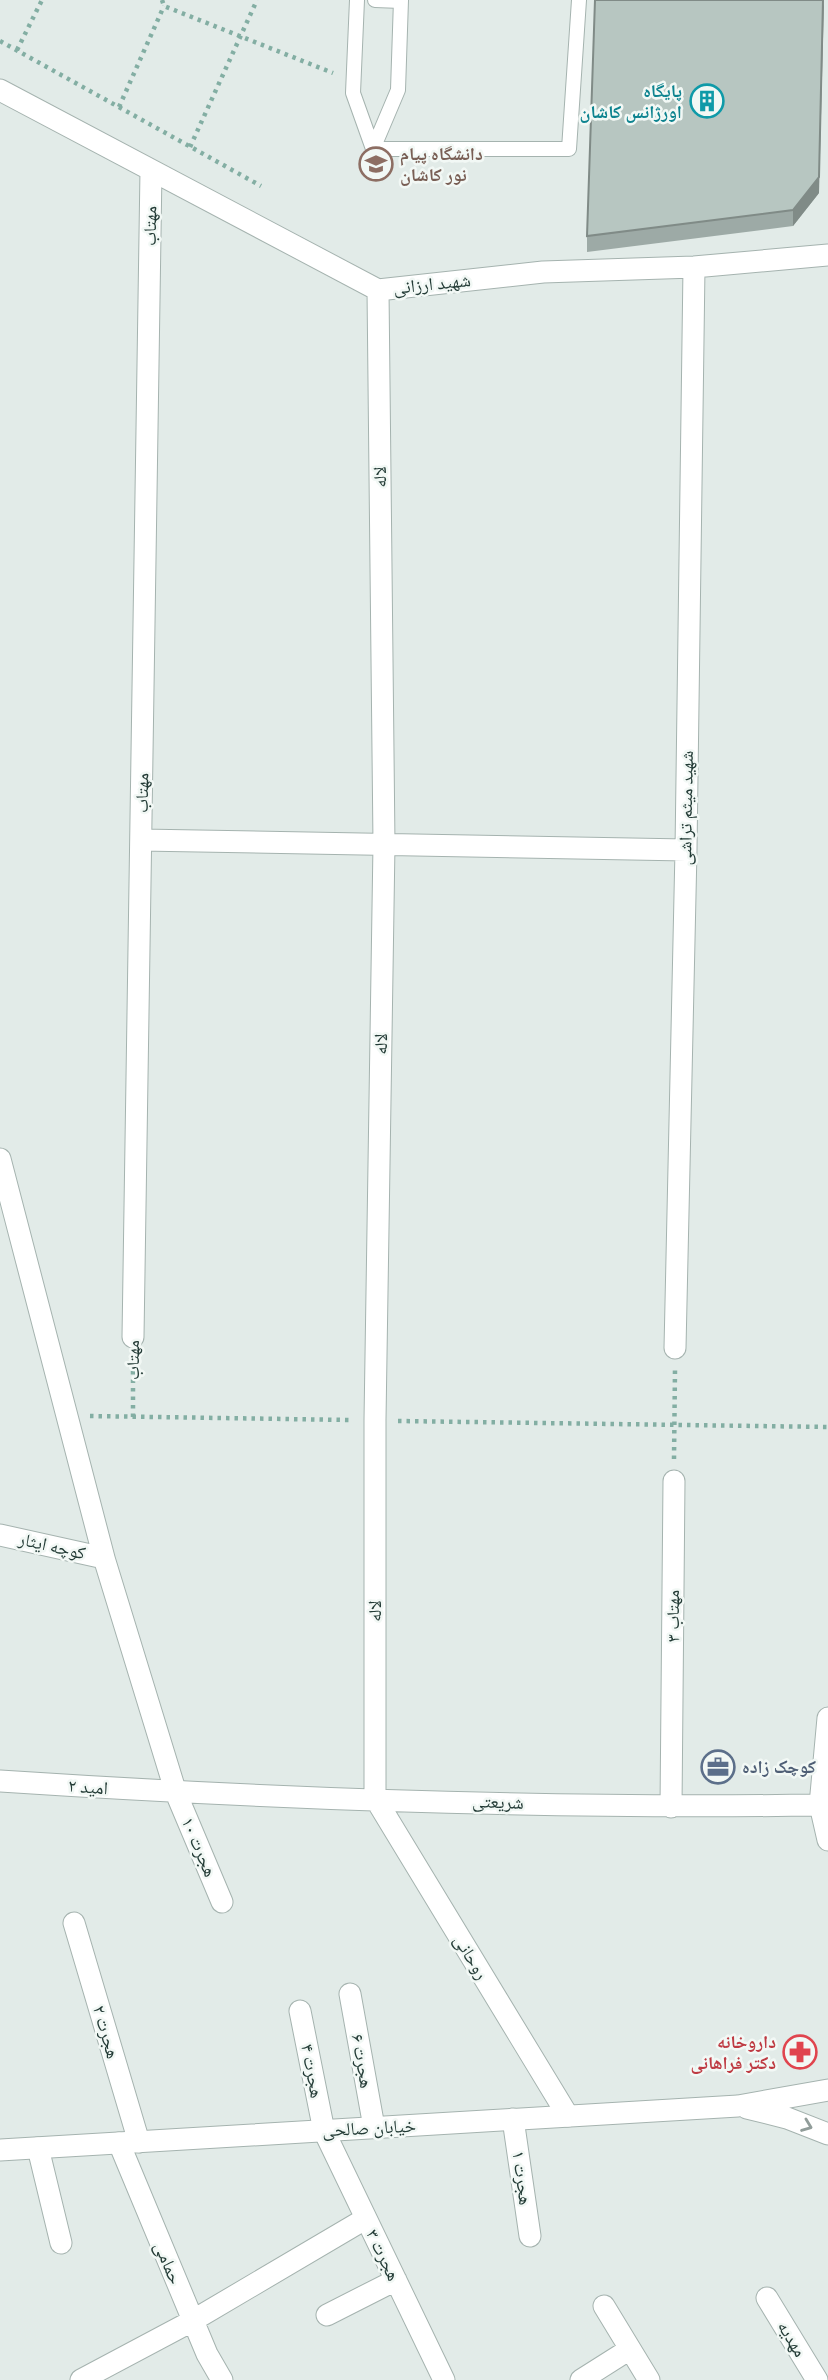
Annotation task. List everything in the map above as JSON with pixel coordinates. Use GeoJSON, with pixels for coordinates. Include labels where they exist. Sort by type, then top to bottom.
{"type":"FeatureCollection","features":[{"type":"Feature","properties":{"kind":"street","name":"شهید ارزانی"},"geometry":{"type":"LineString","coordinates":[[0,90],[378,290],[543,272],[694,267],[828,255]]}},
{"type":"Feature","properties":{"kind":"street","name":"مهتاب"},"geometry":{"type":"LineString","coordinates":[[133,1338],[151,170]]}},
{"type":"Feature","properties":{"kind":"street","name":"شهید میثم تراشی"},"geometry":{"type":"LineString","coordinates":[[674,1348],[686,850],[694,267]]}},
{"type":"Feature","properties":{"kind":"street","name":"لاله"},"geometry":{"type":"LineString","coordinates":[[374,1798],[375,1420],[384,845],[378,290]]}},
{"type":"Feature","properties":{"kind":"street"},"geometry":{"type":"LineString","coordinates":[[141,840],[686,850]]}},
{"type":"Feature","properties":{"kind":"street","name":"هجرت ۱۰"},"geometry":{"type":"LineString","coordinates":[[0,1159],[104,1558],[176,1793],[222,1902]]}},
{"type":"Feature","properties":{"kind":"street","name":"مهتاب ۳"},"geometry":{"type":"LineString","coordinates":[[671,1807],[674,1481]]}},
{"type":"Feature","properties":{"kind":"street","name":"کوچه ایثار"},"geometry":{"type":"LineString","coordinates":[[0,1535],[104,1558]]}},
{"type":"Feature","properties":{"kind":"street"},"geometry":{"type":"LineString","coordinates":[[828,1718],[820,1805],[828,1840]]}},
{"type":"Feature","properties":{"kind":"street","name":"امید ۲"},"geometry":{"type":"LineString","coordinates":[[0,1781],[176,1793]]}},
{"type":"Feature","properties":{"kind":"street","name":"شریعتی"},"geometry":{"type":"LineString","coordinates":[[176,1793],[671,1807],[820,1805]]}},
{"type":"Feature","properties":{"kind":"street","name":"روحانی"},"geometry":{"type":"LineString","coordinates":[[374,1798],[568,2116]]}},
{"type":"Feature","properties":{"kind":"street","name":"هجرت ۲"},"geometry":{"type":"LineString","coordinates":[[74,1923],[129,2142]]}},
{"type":"Feature","properties":{"kind":"street","name":"هجرت ۶"},"geometry":{"type":"LineString","coordinates":[[350,1994],[374,2127]]}},
{"type":"Feature","properties":{"kind":"street","name":"هجرت ۴"},"geometry":{"type":"LineString","coordinates":[[300,2011],[324,2130]]}},
{"type":"Feature","properties":{"kind":"street"},"geometry":{"type":"LineString","coordinates":[[738,2106],[828,2090]]}},
{"type":"Feature","properties":{"kind":"street"},"geometry":{"type":"LineString","coordinates":[[738,2106],[787,2118],[828,2134]]}},
{"type":"Feature","properties":{"kind":"street","name":"خیابان صالحی"},"geometry":{"type":"LineString","coordinates":[[0,2150],[738,2106]]}},
{"type":"Feature","properties":{"kind":"street","name":"هجرت ۱"},"geometry":{"type":"LineString","coordinates":[[513,2119],[530,2236]]}},
{"type":"Feature","properties":{"kind":"street","name":"هجرت ۳"},"geometry":{"type":"LineString","coordinates":[[324,2130],[443,2380]]}},
{"type":"Feature","properties":{"kind":"street","name":"حمامی"},"geometry":{"type":"LineString","coordinates":[[129,2142],[192,2320],[222,2380]]}},
{"type":"Feature","properties":{"kind":"street"},"geometry":{"type":"LineString","coordinates":[[38,2148],[61,2243]]}},
{"type":"Feature","properties":{"kind":"street"},"geometry":{"type":"LineString","coordinates":[[81,2380],[192,2320],[365,2219]]}},
{"type":"Feature","properties":{"kind":"street"},"geometry":{"type":"LineString","coordinates":[[327,2315],[396,2280]]}},
{"type":"Feature","properties":{"kind":"street","name":"مهدیه"},"geometry":{"type":"LineString","coordinates":[[766,2298],[817,2380]]}},
{"type":"Feature","properties":{"kind":"street"},"geometry":{"type":"LineString","coordinates":[[604,2306],[649,2380]]}},
{"type":"Feature","properties":{"kind":"street"},"geometry":{"type":"LineString","coordinates":[[581,2380],[630,2349]]}},
{"type":"Feature","properties":{"kind":"lane"},"geometry":{"type":"LineString","coordinates":[[357,0],[353,93],[373,149]]}},
{"type":"Feature","properties":{"kind":"lane"},"geometry":{"type":"LineString","coordinates":[[373,149],[398,90],[401,1],[375,0]]}},
{"type":"Feature","properties":{"kind":"lane"},"geometry":{"type":"LineString","coordinates":[[373,149],[569,149],[579,0]]}},
{"type":"Feature","properties":{"kind":"path"},"geometry":{"type":"LineString","coordinates":[[17,50],[42,0]]}},
{"type":"Feature","properties":{"kind":"path"},"geometry":{"type":"LineString","coordinates":[[190,147],[257,0]]}},
{"type":"Feature","properties":{"kind":"path"},"geometry":{"type":"LineString","coordinates":[[119,107],[163,3],[353,81]]}},
{"type":"Feature","properties":{"kind":"path"},"geometry":{"type":"LineString","coordinates":[[0,41],[261,186]]}},
{"type":"Feature","properties":{"kind":"path","name":"مهتاب"},"geometry":{"type":"LineString","coordinates":[[133,1338],[133,1417]]}},
{"type":"Feature","properties":{"kind":"path"},"geometry":{"type":"LineString","coordinates":[[674,1348],[674,1481]]}},
{"type":"Feature","properties":{"kind":"path"},"geometry":{"type":"LineString","coordinates":[[67,1415],[828,1427]]}},
{"type":"Feature","properties":{"kind":"building","name":"پایگاه اورژانس کاشان"},"geometry":{"type":"Polygon","coordinates":[[[595,0],[823,0],[819,177],[793,210],[587,236],[595,0]]]}},
{"type":"Feature","properties":{"kind":"place","name":"پایگاه اورژانس کاشان"},"geometry":{"type":"Point","coordinates":[707,101]}},
{"type":"Feature","properties":{"kind":"place","name":"دانشگاه پیام نور کاشان"},"geometry":{"type":"Point","coordinates":[376,164]}},
{"type":"Feature","properties":{"kind":"place","name":"کوچک زاده"},"geometry":{"type":"Point","coordinates":[718,1767]}},
{"type":"Feature","properties":{"kind":"place","name":"داروخانه دکتر فراهانی"},"geometry":{"type":"Point","coordinates":[800,2052]}}]}
